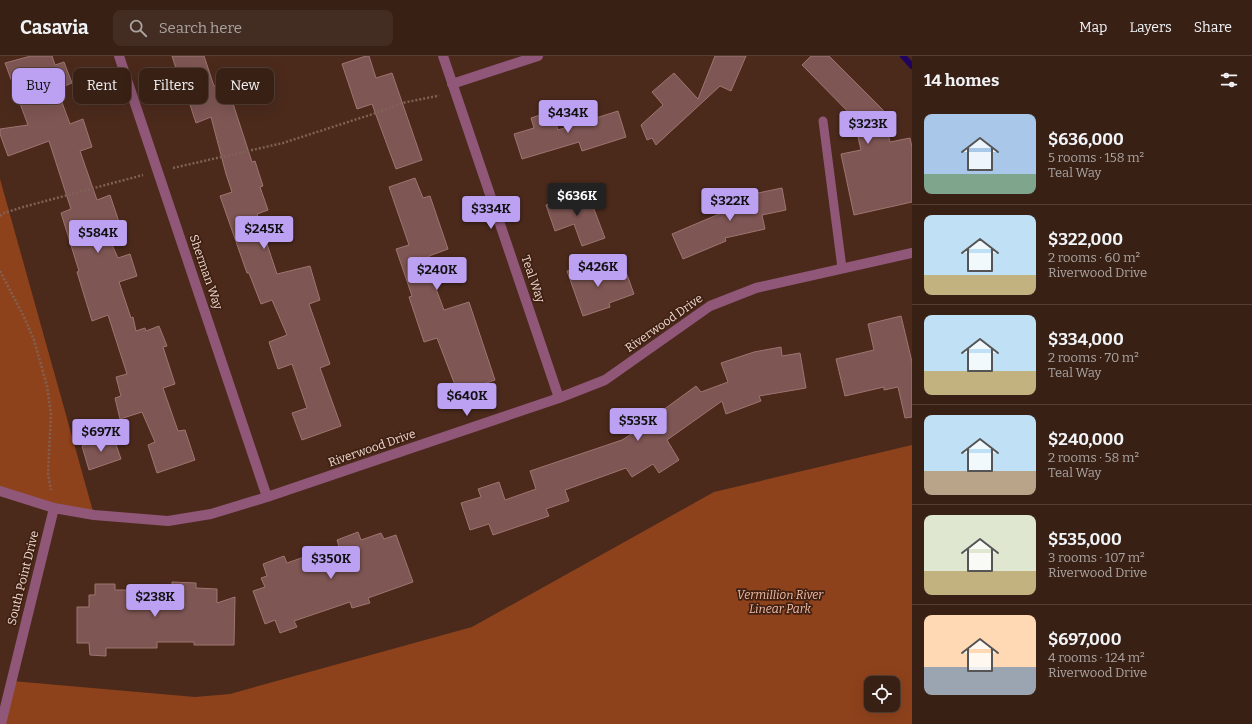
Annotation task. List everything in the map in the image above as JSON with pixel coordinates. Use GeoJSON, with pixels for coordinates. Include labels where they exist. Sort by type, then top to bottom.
{"type":"FeatureCollection","features":[{"type":"Feature","properties":{"kind":"street","name":"Sherman Way"},"geometry":{"type":"LineString","coordinates":[[119,56],[267,497]]}},
{"type":"Feature","properties":{"kind":"street","name":"Teal Way"},"geometry":{"type":"LineString","coordinates":[[443,56],[559,398]]}},
{"type":"Feature","properties":{"kind":"street"},"geometry":{"type":"LineString","coordinates":[[452,84],[538,56]]}},
{"type":"Feature","properties":{"kind":"street","name":"Riverwood Drive"},"geometry":{"type":"LineString","coordinates":[[0,491],[54,508],[94,515],[168,521],[211,514],[267,497],[559,398],[605,380],[710,306],[756,288],[912,253]]}},
{"type":"Feature","properties":{"kind":"street","name":"South Point Drive"},"geometry":{"type":"LineString","coordinates":[[1,724],[54,508]]}},
{"type":"Feature","properties":{"kind":"lane"},"geometry":{"type":"LineString","coordinates":[[823,121],[842,268]]}},
{"type":"Feature","properties":{"kind":"path"},"geometry":{"type":"LineString","coordinates":[[0,216],[4,213],[23,207],[158,171],[283,143],[379,112],[402,103],[437,96],[452,84]]}},
{"type":"Feature","properties":{"kind":"path"},"geometry":{"type":"LineString","coordinates":[[0,271],[34,340],[46,386],[51,414],[48,473],[54,508]]}},
{"type":"Feature","properties":{"kind":"green space"},"geometry":{"type":"Polygon","coordinates":[[[0,179],[94,515],[0,491],[0,179]]]}},
{"type":"Feature","properties":{"kind":"green space","name":"Vermillion River Linear Park"},"geometry":{"type":"Polygon","coordinates":[[[912,445],[912,724],[1,724],[12,681],[195,697],[230,694],[472,627],[714,492],[912,445]]]}},
{"type":"Feature","properties":{"kind":"building"},"geometry":{"type":"Polygon","coordinates":[[[31,56],[52,56],[55,65],[64,62],[72,83],[65,86],[65,68],[12,68],[12,82],[5,63],[31,56]]]}},
{"type":"Feature","properties":{"kind":"building"},"geometry":{"type":"Polygon","coordinates":[[[172,56],[204,56],[208,68],[176,68],[172,56]]]}},
{"type":"Feature","properties":{"kind":"building"},"geometry":{"type":"Polygon","coordinates":[[[369,56],[376,78],[392,73],[422,160],[396,169],[372,104],[357,109],[342,64],[369,56]]]}},
{"type":"Feature","properties":{"kind":"building"},"geometry":{"type":"Polygon","coordinates":[[[715,56],[746,56],[731,91],[720,86],[656,145],[652,138],[647,140],[641,125],[663,105],[652,92],[674,73],[698,99],[715,56]]]}},
{"type":"Feature","properties":{"kind":"building"},"geometry":{"type":"Polygon","coordinates":[[[811,56],[829,56],[883,110],[890,142],[910,138],[912,147],[912,202],[854,215],[841,154],[861,150],[858,137],[870,134],[802,65],[811,56]]]}},
{"type":"Feature","properties":{"kind":"building"},"geometry":{"type":"Polygon","coordinates":[[[208,68],[214,86],[216,85],[216,104],[233,104],[252,162],[255,161],[263,186],[260,187],[268,210],[257,214],[277,274],[310,266],[320,300],[309,304],[330,364],[320,368],[341,426],[302,440],[292,413],[307,408],[292,364],[278,369],[269,342],[287,335],[272,300],[261,304],[249,273],[247,273],[220,196],[232,192],[211,117],[196,123],[190,104],[208,104],[208,68]]]}},
{"type":"Feature","properties":{"kind":"building"},"geometry":{"type":"Polygon","coordinates":[[[20,104],[63,104],[70,124],[83,119],[92,147],[80,151],[97,200],[110,195],[119,222],[104,227],[118,258],[130,254],[137,276],[119,282],[131,318],[133,317],[136,331],[145,328],[146,331],[159,326],[167,346],[163,347],[175,384],[163,388],[178,431],[185,430],[195,460],[157,473],[148,445],[155,442],[142,412],[120,419],[115,398],[121,396],[116,377],[127,374],[108,315],[92,321],[77,272],[79,271],[61,213],[71,209],[49,141],[8,156],[0,134],[0,129],[28,125],[20,104]]]}},
{"type":"Feature","properties":{"kind":"building"},"geometry":{"type":"Polygon","coordinates":[[[552,111],[558,130],[618,111],[626,137],[582,151],[579,142],[522,159],[514,134],[534,128],[531,118],[552,111]]]}},
{"type":"Feature","properties":{"kind":"building"},"geometry":{"type":"Polygon","coordinates":[[[415,178],[423,198],[430,196],[448,249],[429,256],[436,277],[432,278],[444,310],[469,302],[495,380],[458,393],[437,338],[424,342],[409,297],[412,296],[396,249],[409,245],[389,187],[415,178]]]}},
{"type":"Feature","properties":{"kind":"building"},"geometry":{"type":"Polygon","coordinates":[[[782,188],[786,210],[762,215],[765,229],[725,238],[726,241],[683,259],[672,234],[731,209],[729,199],[782,188]]]}},
{"type":"Feature","properties":{"kind":"building"},"geometry":{"type":"Polygon","coordinates":[[[587,191],[605,238],[582,246],[574,224],[555,231],[546,205],[587,191]]]}},
{"type":"Feature","properties":{"kind":"building"},"geometry":{"type":"Polygon","coordinates":[[[595,262],[601,281],[626,272],[634,294],[609,303],[610,307],[583,316],[567,271],[595,262]]]}},
{"type":"Feature","properties":{"kind":"building"},"geometry":{"type":"Polygon","coordinates":[[[901,316],[912,362],[912,417],[905,418],[898,387],[884,390],[884,387],[845,396],[836,359],[874,350],[868,324],[901,316]]]}},
{"type":"Feature","properties":{"kind":"building"},"geometry":{"type":"Polygon","coordinates":[[[781,347],[782,356],[800,353],[806,388],[759,396],[761,401],[726,414],[722,401],[667,440],[679,460],[659,473],[653,464],[632,477],[626,468],[565,490],[569,501],[546,509],[549,516],[493,535],[489,524],[470,530],[461,503],[481,497],[478,489],[499,482],[505,500],[536,489],[530,471],[622,440],[661,415],[659,413],[696,386],[701,392],[728,382],[721,363],[754,352],[781,347]]]}},
{"type":"Feature","properties":{"kind":"building"},"geometry":{"type":"Polygon","coordinates":[[[113,436],[121,459],[89,470],[82,446],[113,436]]]}},
{"type":"Feature","properties":{"kind":"building"},"geometry":{"type":"Polygon","coordinates":[[[358,532],[361,540],[381,533],[384,539],[396,535],[413,582],[368,598],[370,603],[352,608],[350,602],[294,621],[297,627],[280,633],[275,620],[265,624],[253,591],[265,587],[261,578],[267,576],[263,564],[284,556],[287,563],[307,556],[309,561],[340,550],[337,540],[358,532]]]}},
{"type":"Feature","properties":{"kind":"building"},"geometry":{"type":"Polygon","coordinates":[[[172,582],[196,583],[196,588],[217,589],[217,603],[235,597],[234,645],[194,645],[194,642],[157,642],[157,648],[106,648],[106,656],[90,655],[89,643],[77,643],[77,607],[89,607],[89,595],[95,595],[95,584],[115,584],[115,590],[139,590],[139,593],[172,594],[172,582]]]}},
{"type":"Feature","properties":{"kind":"waterway"},"geometry":{"type":"LineString","coordinates":[[903,56],[912,66]]}}]}
